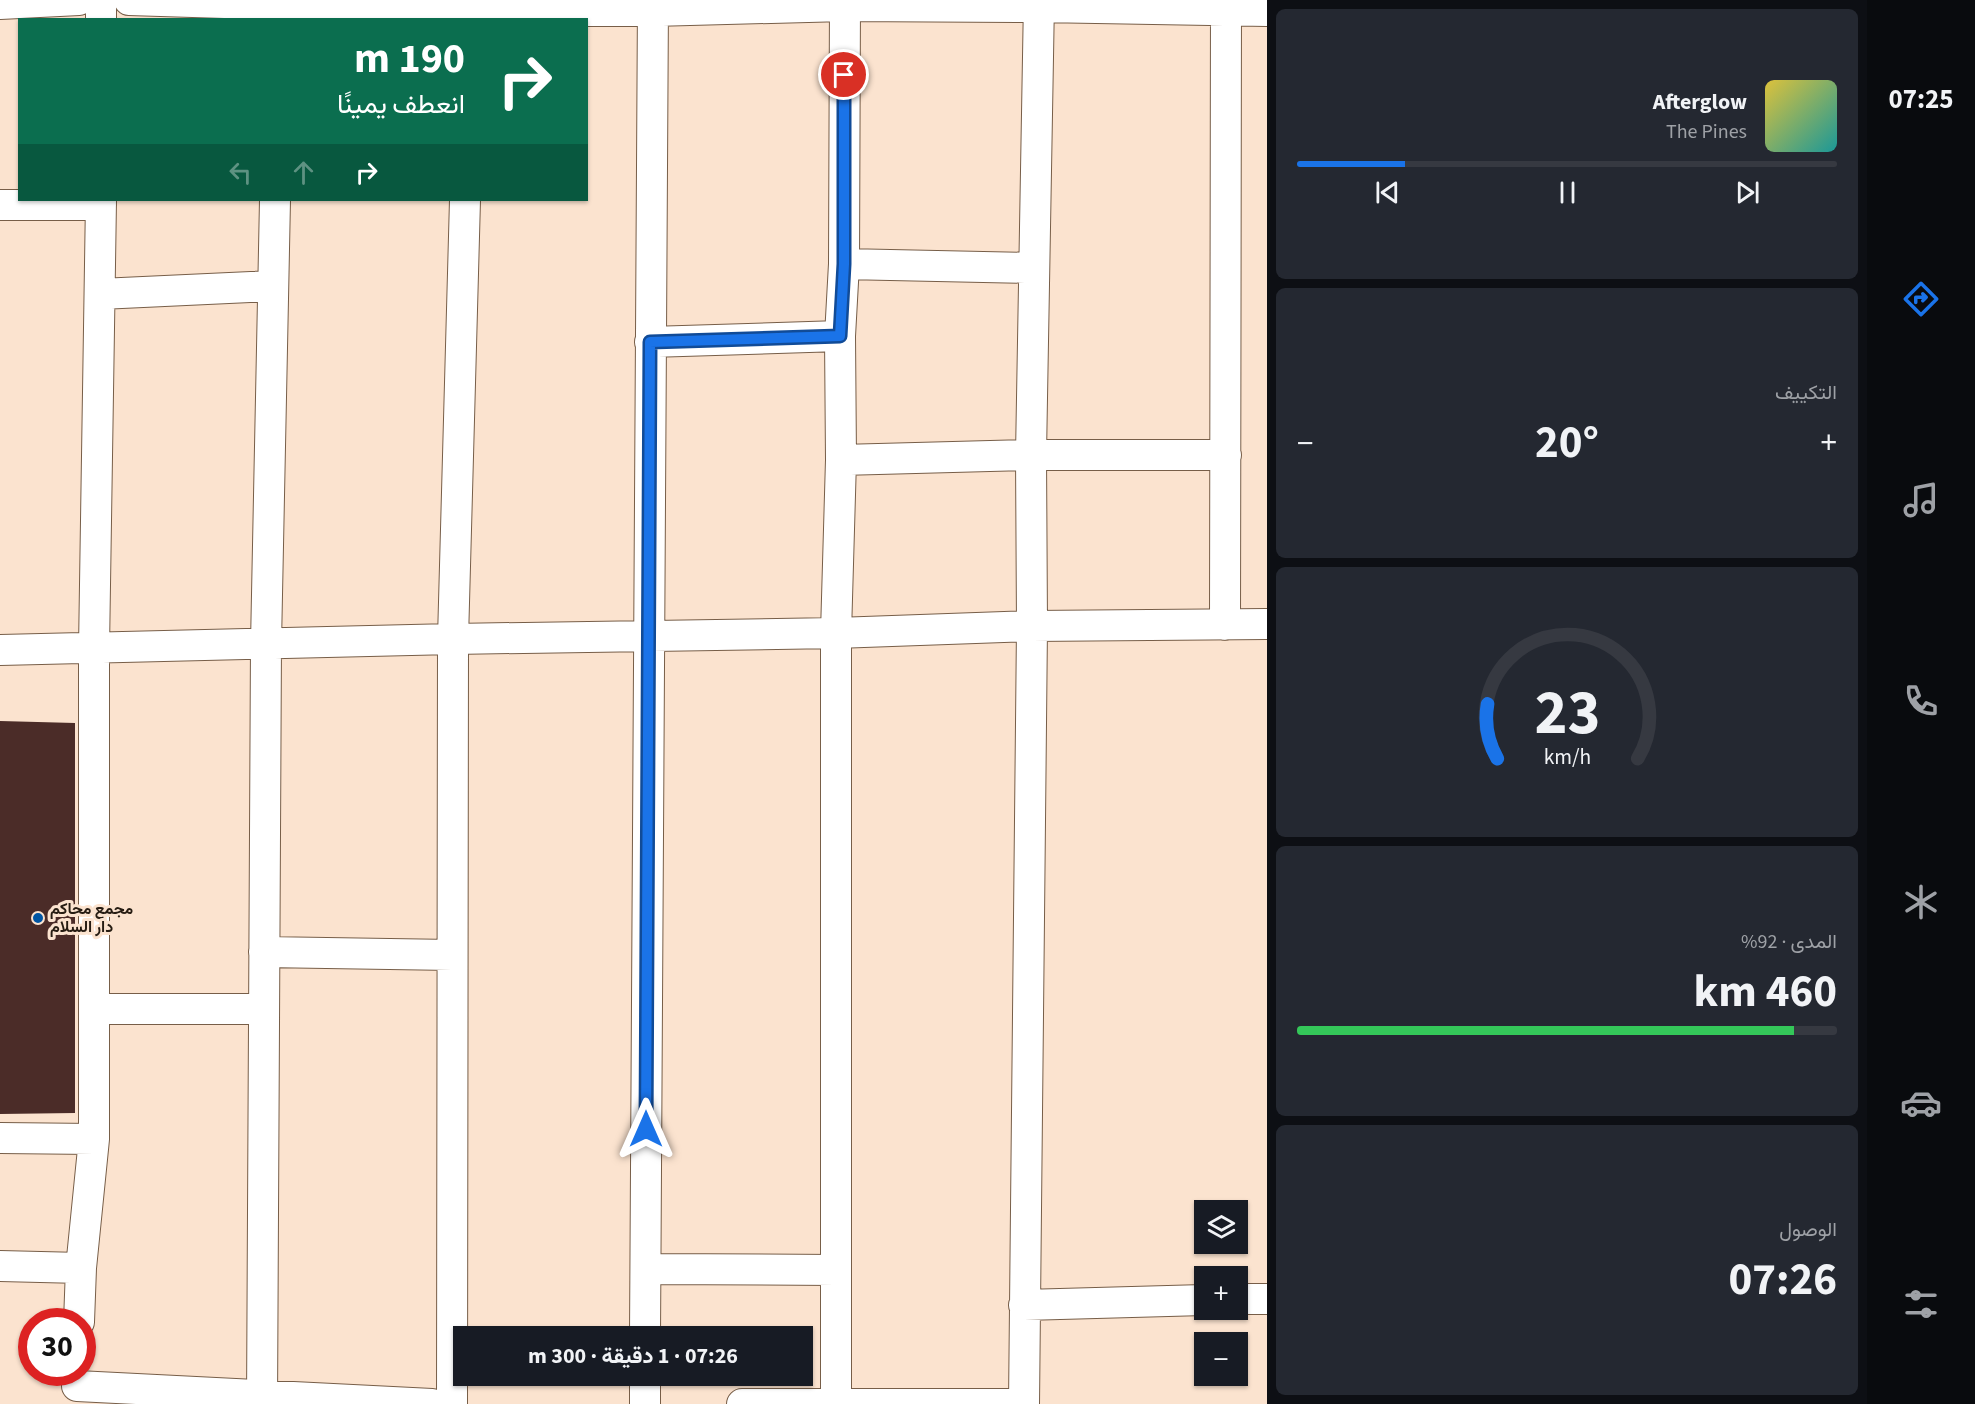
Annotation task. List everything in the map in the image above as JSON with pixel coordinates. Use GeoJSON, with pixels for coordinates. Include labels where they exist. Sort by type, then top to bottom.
{"type":"FeatureCollection","features":[{"type":"Feature","properties":{"kind":"street"},"geometry":{"type":"LineString","coordinates":[[0,4],[80,0]]}},
{"type":"Feature","properties":{"kind":"street"},"geometry":{"type":"LineString","coordinates":[[101,0],[101,18]]}},
{"type":"Feature","properties":{"kind":"street"},"geometry":{"type":"LineString","coordinates":[[129,0],[279,8],[470,10],[845,3],[1039,3],[1226,5],[1267,11]]}},
{"type":"Feature","properties":{"kind":"street"},"geometry":{"type":"LineString","coordinates":[[836,1404],[836,633],[841,460],[840,336],[844,264],[845,3]]}},
{"type":"Feature","properties":{"kind":"street"},"geometry":{"type":"LineString","coordinates":[[742,1404],[1024,1404],[1032,626],[1031,455],[1039,3]]}},
{"type":"Feature","properties":{"kind":"street"},"geometry":{"type":"LineString","coordinates":[[1225,625],[1226,5]]}},
{"type":"Feature","properties":{"kind":"street"},"geometry":{"type":"LineString","coordinates":[[645,1326],[653,6]]}},
{"type":"Feature","properties":{"kind":"street"},"geometry":{"type":"LineString","coordinates":[[262,1399],[266,644],[274,201]]}},
{"type":"Feature","properties":{"kind":"street"},"geometry":{"type":"LineString","coordinates":[[452,1404],[453,639],[465,201]]}},
{"type":"Feature","properties":{"kind":"street"},"geometry":{"type":"LineString","coordinates":[[0,205],[101,202],[94,649],[94,1139],[81,1268],[80,1308]]}},
{"type":"Feature","properties":{"kind":"street"},"geometry":{"type":"LineString","coordinates":[[844,264],[1034,268]]}},
{"type":"Feature","properties":{"kind":"street"},"geometry":{"type":"LineString","coordinates":[[100,294],[273,286]]}},
{"type":"Feature","properties":{"kind":"street"},"geometry":{"type":"LineString","coordinates":[[650,342],[840,336]]}},
{"type":"Feature","properties":{"kind":"street"},"geometry":{"type":"LineString","coordinates":[[841,460],[1031,455],[1226,455]]}},
{"type":"Feature","properties":{"kind":"street"},"geometry":{"type":"LineString","coordinates":[[0,650],[836,633],[1032,626],[1267,624]]}},
{"type":"Feature","properties":{"kind":"street"},"geometry":{"type":"LineString","coordinates":[[264,952],[452,956]]}},
{"type":"Feature","properties":{"kind":"street"},"geometry":{"type":"LineString","coordinates":[[94,1010],[264,1009]]}},
{"type":"Feature","properties":{"kind":"street"},"geometry":{"type":"LineString","coordinates":[[0,1138],[94,1139]]}},
{"type":"Feature","properties":{"kind":"street"},"geometry":{"type":"LineString","coordinates":[[0,1266],[81,1268]]}},
{"type":"Feature","properties":{"kind":"street"},"geometry":{"type":"LineString","coordinates":[[646,1269],[836,1270]]}},
{"type":"Feature","properties":{"kind":"street"},"geometry":{"type":"LineString","coordinates":[[1248,1299],[1267,1299]]}},
{"type":"Feature","properties":{"kind":"street"},"geometry":{"type":"LineString","coordinates":[[1024,1305],[1194,1300]]}},
{"type":"Feature","properties":{"kind":"street"},"geometry":{"type":"LineString","coordinates":[[645,1386],[645,1404]]}},
{"type":"Feature","properties":{"kind":"street"},"geometry":{"type":"LineString","coordinates":[[77,1388],[262,1399],[432,1404]]}},
{"type":"Feature","properties":{"kind":"building","name":"مجمع محاكم دار السلام"},"geometry":{"type":"Polygon","coordinates":[[[0,721],[75,723],[75,1113],[0,1114],[0,721]]]}},
{"type":"Feature","properties":{"kind":"place","name":"مجمع محاكم دار السلام"},"geometry":{"type":"Point","coordinates":[38,918]}},
{"type":"Feature","properties":{"kind":"route"},"geometry":{"type":"LineString","coordinates":[[646,1129],[650,342],[840,336],[844,264],[844,75]]}}]}
